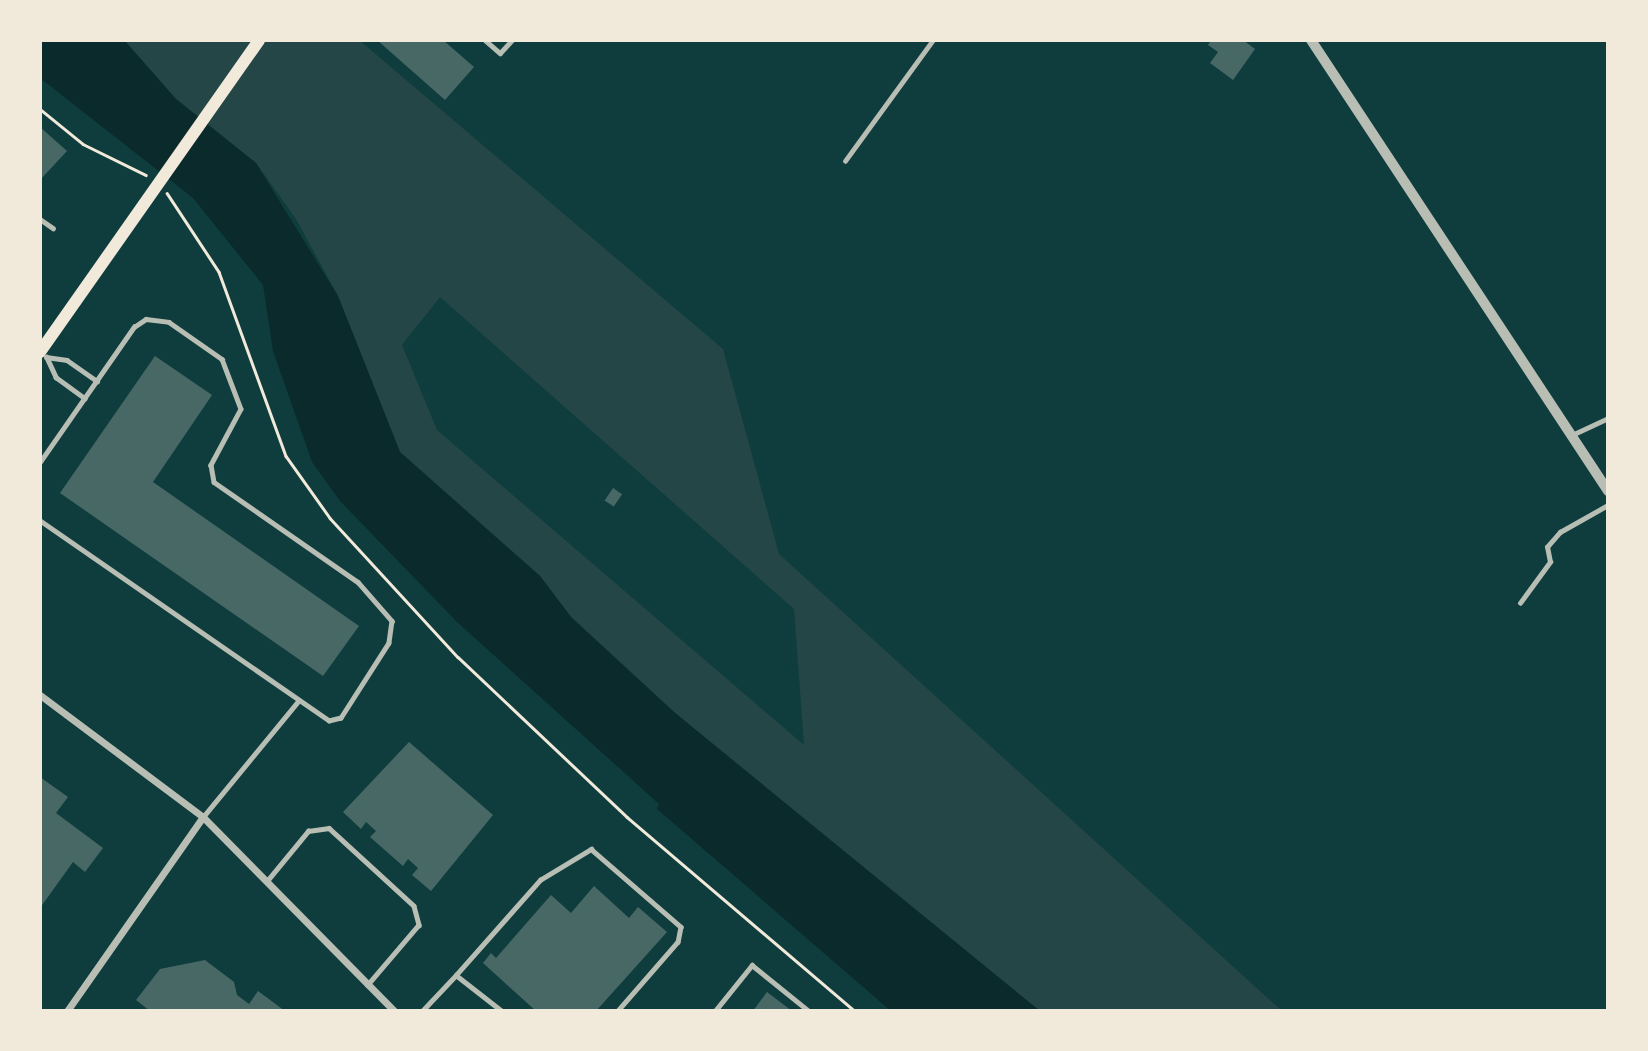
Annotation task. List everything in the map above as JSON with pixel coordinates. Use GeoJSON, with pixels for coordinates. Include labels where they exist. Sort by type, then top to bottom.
{"type":"FeatureCollection","features":[{"type":"Feature","properties":{"kind":"main road"},"geometry":{"type":"LineString","coordinates":[[42,353],[260,40]]}},
{"type":"Feature","properties":{"kind":"street"},"geometry":{"type":"LineString","coordinates":[[1311,40],[1574,434],[1607,490]]}},
{"type":"Feature","properties":{"kind":"street"},"geometry":{"type":"LineString","coordinates":[[40,695],[204,817],[394,1011]]}},
{"type":"Feature","properties":{"kind":"street"},"geometry":{"type":"LineString","coordinates":[[67,1011],[204,817]]}},
{"type":"Feature","properties":{"kind":"lane"},"geometry":{"type":"LineString","coordinates":[[485,40],[500,53],[512,40]]}},
{"type":"Feature","properties":{"kind":"lane"},"geometry":{"type":"LineString","coordinates":[[845,161],[933,40]]}},
{"type":"Feature","properties":{"kind":"lane"},"geometry":{"type":"LineString","coordinates":[[40,219],[53,228]]}},
{"type":"Feature","properties":{"kind":"lane"},"geometry":{"type":"LineString","coordinates":[[40,462],[97,380],[146,319],[169,322],[222,359],[241,409],[211,465],[214,482],[358,582],[391,621],[389,643],[341,718],[329,721],[40,521]]}},
{"type":"Feature","properties":{"kind":"lane"},"geometry":{"type":"LineString","coordinates":[[42,353],[66,360],[97,380]]}},
{"type":"Feature","properties":{"kind":"lane"},"geometry":{"type":"LineString","coordinates":[[42,353],[56,379],[85,399]]}},
{"type":"Feature","properties":{"kind":"lane"},"geometry":{"type":"LineString","coordinates":[[1574,434],[1608,418]]}},
{"type":"Feature","properties":{"kind":"lane"},"geometry":{"type":"LineString","coordinates":[[1520,603],[1550,562],[1548,547],[1560,532],[1608,505]]}},
{"type":"Feature","properties":{"kind":"lane"},"geometry":{"type":"LineString","coordinates":[[204,817],[299,701]]}},
{"type":"Feature","properties":{"kind":"lane"},"geometry":{"type":"LineString","coordinates":[[267,881],[308,831],[329,828],[414,906],[419,925],[368,985]]}},
{"type":"Feature","properties":{"kind":"lane"},"geometry":{"type":"LineString","coordinates":[[422,1011],[540,880],[591,849],[681,927],[678,942],[618,1011]]}},
{"type":"Feature","properties":{"kind":"lane"},"geometry":{"type":"LineString","coordinates":[[715,1011],[752,965],[809,1011]]}},
{"type":"Feature","properties":{"kind":"lane"},"geometry":{"type":"LineString","coordinates":[[456,975],[502,1011]]}},
{"type":"Feature","properties":{"kind":"path"},"geometry":{"type":"LineString","coordinates":[[40,108],[83,144],[149,177]]}},
{"type":"Feature","properties":{"kind":"path"},"geometry":{"type":"LineString","coordinates":[[158,185],[177,201],[219,272],[276,434],[330,518],[458,657],[627,817],[855,1011]]}},
{"type":"Feature","properties":{"kind":"shaded area"},"geometry":{"type":"Polygon","coordinates":[[[40,40],[124,40],[176,99],[256,163],[338,296],[400,452],[540,576],[571,617],[674,712],[1040,1011],[891,1011],[657,809],[659,804],[457,622],[340,501],[312,462],[273,351],[263,285],[193,198],[40,78],[40,40]]]}},
{"type":"Feature","properties":{"kind":"shaded area"},"geometry":{"type":"Polygon","coordinates":[[[124,40],[359,40],[723,349],[779,554],[1282,1011],[1040,1011],[847,858],[674,712],[571,617],[540,576],[400,452],[338,296],[296,219],[256,163],[176,99],[124,40]],[[440,297],[402,345],[437,430],[804,745],[794,609],[440,297]]]}},
{"type":"Feature","properties":{"kind":"building"},"geometry":{"type":"Polygon","coordinates":[[[377,40],[443,40],[474,67],[445,100],[377,40]]]}},
{"type":"Feature","properties":{"kind":"building"},"geometry":{"type":"Polygon","coordinates":[[[1211,40],[1243,40],[1255,49],[1233,80],[1210,63],[1218,52],[1208,45],[1211,40]]]}},
{"type":"Feature","properties":{"kind":"building"},"geometry":{"type":"Polygon","coordinates":[[[40,127],[67,151],[40,180],[40,127]]]}},
{"type":"Feature","properties":{"kind":"building"},"geometry":{"type":"Polygon","coordinates":[[[155,356],[212,395],[153,482],[359,626],[323,676],[60,493],[155,356]]]}},
{"type":"Feature","properties":{"kind":"building"},"geometry":{"type":"Polygon","coordinates":[[[613,488],[622,494],[614,507],[605,500],[613,488]]]}},
{"type":"Feature","properties":{"kind":"building"},"geometry":{"type":"Polygon","coordinates":[[[409,742],[493,815],[431,891],[412,875],[418,868],[408,859],[403,866],[370,837],[376,831],[366,822],[361,829],[343,812],[409,742]]]}},
{"type":"Feature","properties":{"kind":"building"},"geometry":{"type":"Polygon","coordinates":[[[40,777],[68,797],[56,813],[103,848],[85,872],[73,862],[40,908],[40,777]]]}},
{"type":"Feature","properties":{"kind":"building"},"geometry":{"type":"Polygon","coordinates":[[[594,886],[629,918],[638,907],[667,932],[596,1011],[536,1011],[483,963],[491,953],[496,958],[551,895],[571,913],[594,886]]]}},
{"type":"Feature","properties":{"kind":"building"},"geometry":{"type":"Polygon","coordinates":[[[205,960],[234,982],[237,995],[249,1004],[258,991],[285,1011],[150,1011],[136,1000],[160,969],[205,960]]]}},
{"type":"Feature","properties":{"kind":"building"},"geometry":{"type":"Polygon","coordinates":[[[767,992],[792,1011],[753,1011],[767,992]]]}}]}
